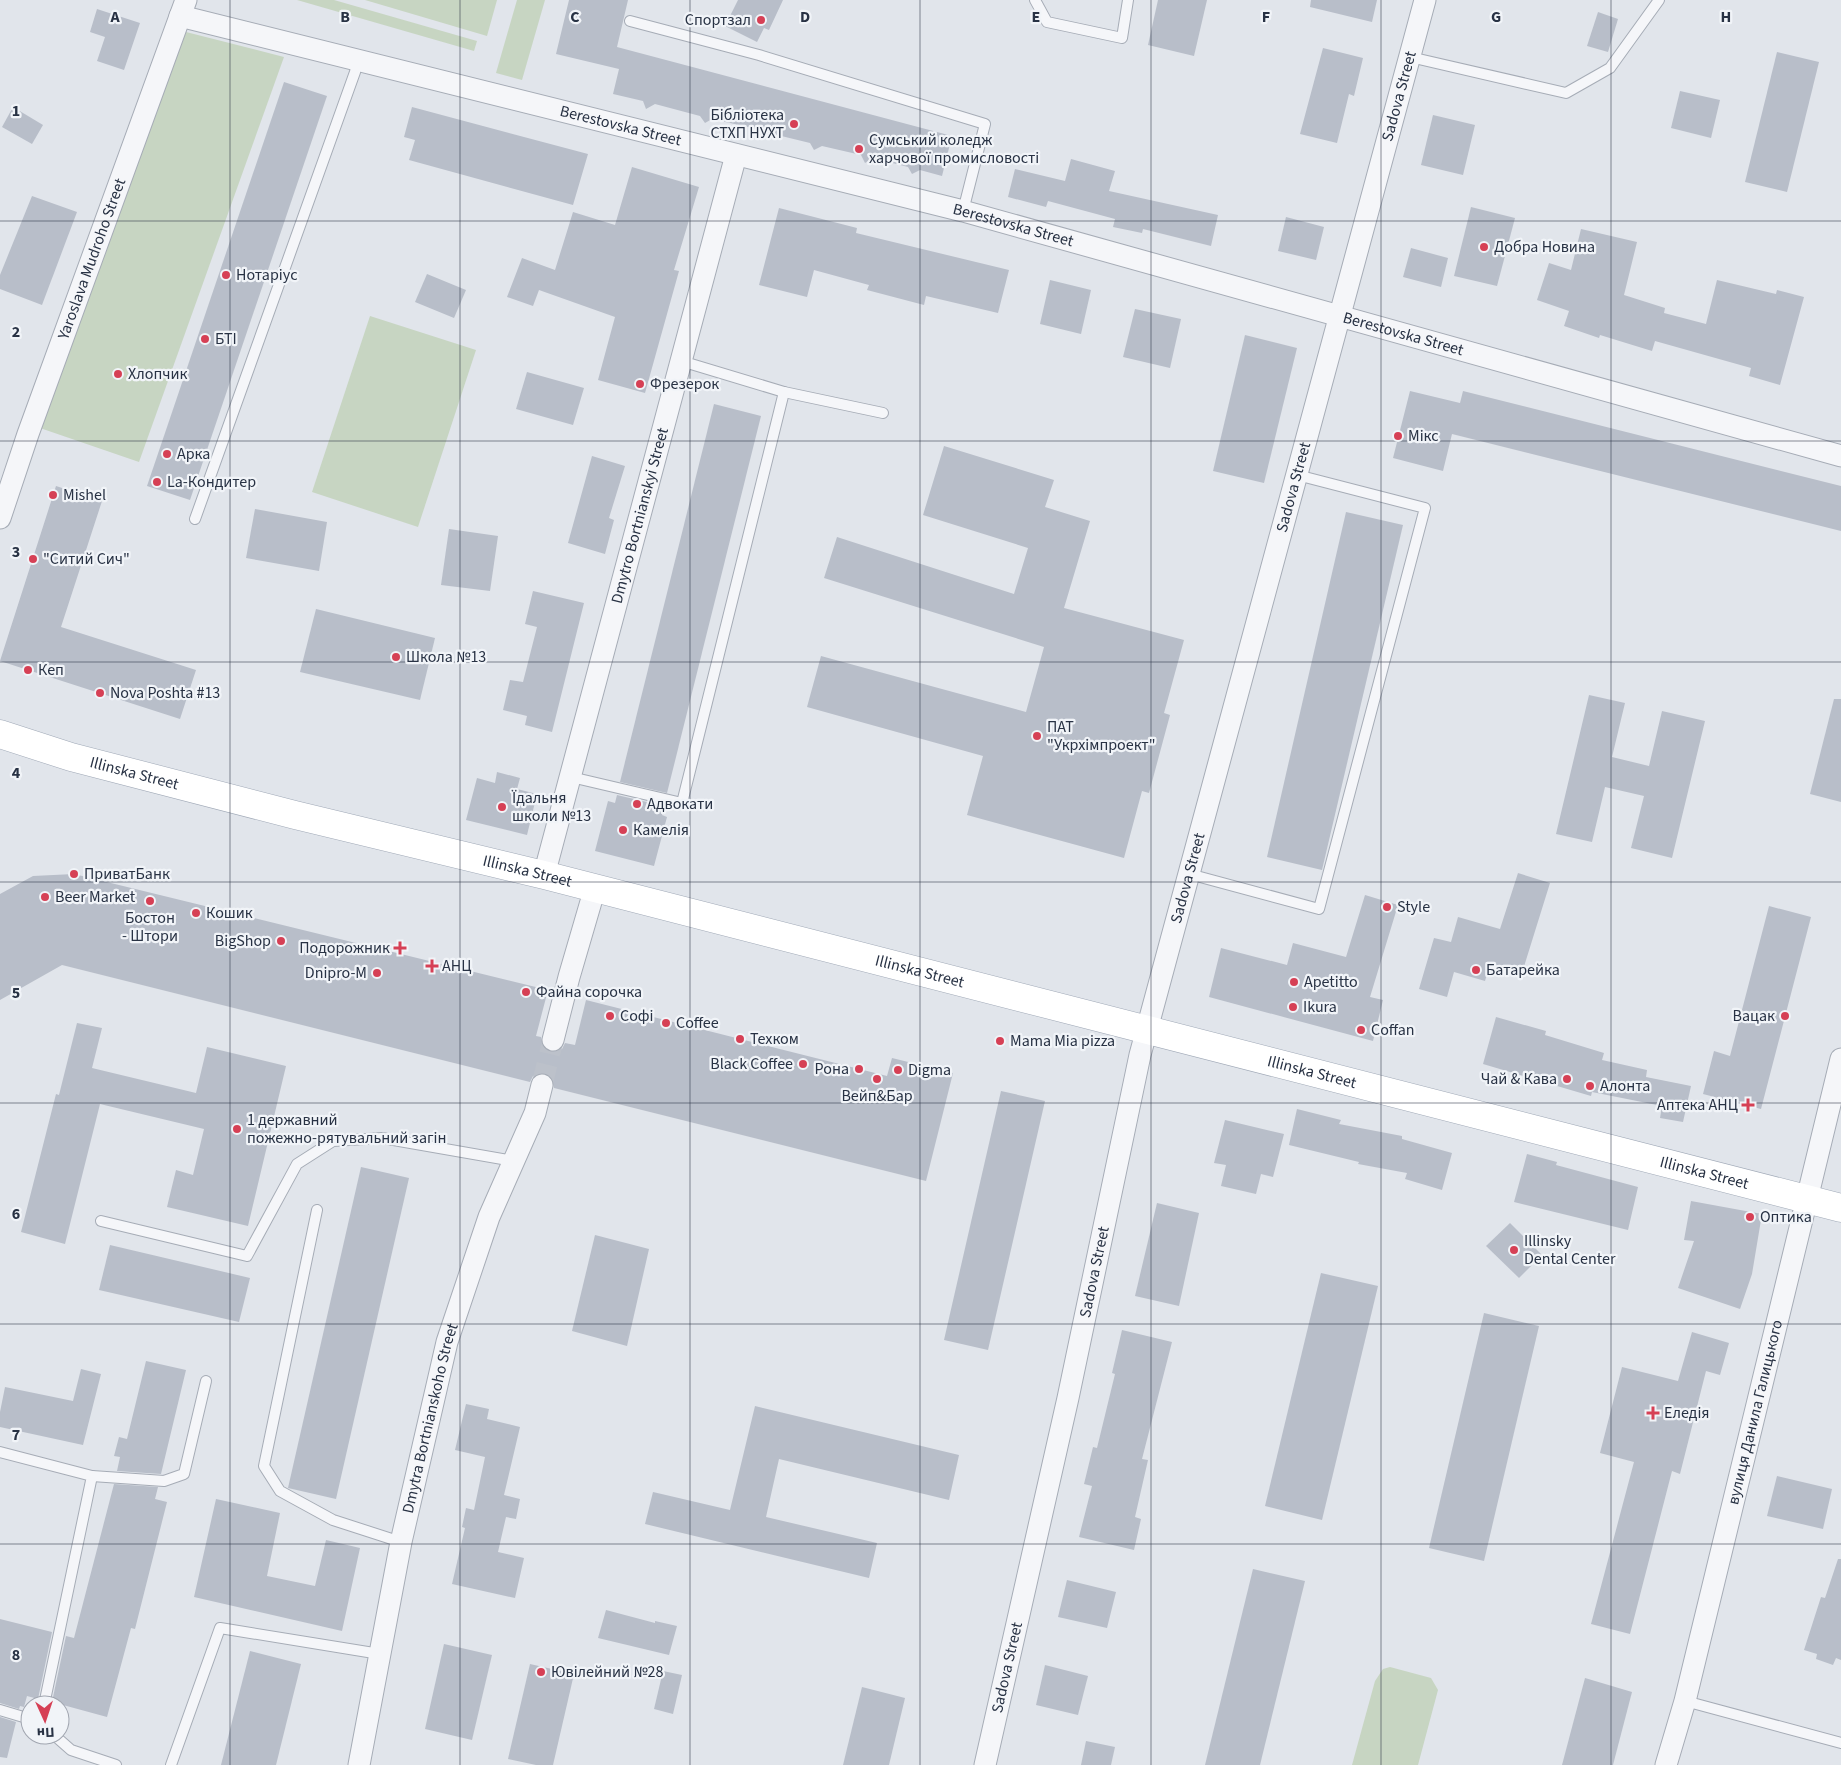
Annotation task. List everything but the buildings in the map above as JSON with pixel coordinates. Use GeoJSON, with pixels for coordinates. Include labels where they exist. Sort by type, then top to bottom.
{"type":"FeatureCollection","features":[{"type":"Feature","properties":{"kind":"main road","name":"Illinska Street"},"geometry":{"type":"LineString","coordinates":[[0,734],[71,757],[127,772],[544,875],[1841,1208]]}},
{"type":"Feature","properties":{"kind":"street","name":"Sadova Street"},"geometry":{"type":"LineString","coordinates":[[985,1765],[1068,1398],[1146,1030],[1425,0]]}},
{"type":"Feature","properties":{"kind":"street","name":"Berestovska Street"},"geometry":{"type":"LineString","coordinates":[[183,8],[358,60],[963,211],[1841,456]]}},
{"type":"Feature","properties":{"kind":"street","name":"Yaroslava Mudroho Street"},"geometry":{"type":"LineString","coordinates":[[0,518],[28,434],[183,8]]}},
{"type":"Feature","properties":{"kind":"street","name":"Dmytro Bortnianskyi Street"},"geometry":{"type":"LineString","coordinates":[[544,875],[736,155]]}},
{"type":"Feature","properties":{"kind":"street"},"geometry":{"type":"LineString","coordinates":[[554,1040],[569,977],[595,888]]}},
{"type":"Feature","properties":{"kind":"street","name":"вулиця Данила Галицького"},"geometry":{"type":"LineString","coordinates":[[1666,1765],[1685,1701],[1841,1059]]}},
{"type":"Feature","properties":{"kind":"street","name":"Dmytra Bortnianskoho Street"},"geometry":{"type":"LineString","coordinates":[[359,1765],[401,1542],[447,1342],[489,1217],[535,1113],[542,1085]]}},
{"type":"Feature","properties":{"kind":"lane"},"geometry":{"type":"LineString","coordinates":[[1035,0],[1047,22],[1122,38],[1128,0]]}},
{"type":"Feature","properties":{"kind":"lane"},"geometry":{"type":"LineString","coordinates":[[1410,57],[1566,92],[1610,68],[1659,0]]}},
{"type":"Feature","properties":{"kind":"lane"},"geometry":{"type":"LineString","coordinates":[[630,21],[760,55],[985,124],[963,211]]}},
{"type":"Feature","properties":{"kind":"lane"},"geometry":{"type":"LineString","coordinates":[[195,519],[358,60]]}},
{"type":"Feature","properties":{"kind":"lane"},"geometry":{"type":"LineString","coordinates":[[681,361],[784,392],[883,413]]}},
{"type":"Feature","properties":{"kind":"lane"},"geometry":{"type":"LineString","coordinates":[[571,777],[682,804],[784,392]]}},
{"type":"Feature","properties":{"kind":"lane"},"geometry":{"type":"LineString","coordinates":[[1189,874],[1319,909],[1425,508],[1297,475]]}},
{"type":"Feature","properties":{"kind":"lane"},"geometry":{"type":"LineString","coordinates":[[101,1221],[247,1256],[297,1164],[333,1141],[382,1138],[514,1161]]}},
{"type":"Feature","properties":{"kind":"lane"},"geometry":{"type":"LineString","coordinates":[[317,1210],[264,1466],[280,1491],[333,1520],[401,1542]]}},
{"type":"Feature","properties":{"kind":"lane"},"geometry":{"type":"LineString","coordinates":[[0,1452],[92,1476],[164,1481],[184,1474],[206,1381]]}},
{"type":"Feature","properties":{"kind":"lane"},"geometry":{"type":"LineString","coordinates":[[46,1695],[92,1476]]}},
{"type":"Feature","properties":{"kind":"lane"},"geometry":{"type":"LineString","coordinates":[[171,1765],[220,1628],[380,1654]]}},
{"type":"Feature","properties":{"kind":"lane"},"geometry":{"type":"LineString","coordinates":[[1685,1701],[1841,1743]]}},
{"type":"Feature","properties":{"kind":"lane"},"geometry":{"type":"LineString","coordinates":[[0,1710],[20,1716]]}},
{"type":"Feature","properties":{"kind":"lane"},"geometry":{"type":"LineString","coordinates":[[65,1745],[71,1750],[116,1765]]}},
{"type":"Feature","properties":{"kind":"green space"},"geometry":{"type":"Polygon","coordinates":[[[297,0],[334,0],[477,41],[474,51],[297,0]]]}},
{"type":"Feature","properties":{"kind":"green space"},"geometry":{"type":"Polygon","coordinates":[[[365,0],[497,0],[487,36],[365,0]]]}},
{"type":"Feature","properties":{"kind":"green space"},"geometry":{"type":"Polygon","coordinates":[[[517,0],[545,0],[522,80],[496,73],[517,0]]]}},
{"type":"Feature","properties":{"kind":"green space"},"geometry":{"type":"Polygon","coordinates":[[[186,32],[284,57],[139,462],[40,428],[186,32]]]}},
{"type":"Feature","properties":{"kind":"green space"},"geometry":{"type":"Polygon","coordinates":[[[370,316],[476,350],[418,527],[312,492],[370,316]]]}},
{"type":"Feature","properties":{"kind":"green space"},"geometry":{"type":"Polygon","coordinates":[[[1390,1667],[1431,1678],[1438,1690],[1418,1765],[1352,1765],[1375,1681],[1383,1669],[1390,1667]]]}},
{"type":"Feature","properties":{"kind":"tunnel"},"geometry":{"type":"LineString","coordinates":[[542,1085],[553,1040]]}},
{"type":"Feature","properties":{"kind":"place","name":"Спортзал"},"geometry":{"type":"Point","coordinates":[761,20]}},
{"type":"Feature","properties":{"kind":"place","name":"Бібліотека СТХП НУХТ"},"geometry":{"type":"Point","coordinates":[794,124]}},
{"type":"Feature","properties":{"kind":"place","name":"Сумський коледж харчової промисловості"},"geometry":{"type":"Point","coordinates":[859,149]}},
{"type":"Feature","properties":{"kind":"place","name":"Добра Новина"},"geometry":{"type":"Point","coordinates":[1484,247]}},
{"type":"Feature","properties":{"kind":"place","name":"Нотаріус"},"geometry":{"type":"Point","coordinates":[226,275]}},
{"type":"Feature","properties":{"kind":"place","name":"БТІ"},"geometry":{"type":"Point","coordinates":[205,339]}},
{"type":"Feature","properties":{"kind":"place","name":"Хлопчик"},"geometry":{"type":"Point","coordinates":[118,374]}},
{"type":"Feature","properties":{"kind":"place","name":"Фрезерок"},"geometry":{"type":"Point","coordinates":[640,384]}},
{"type":"Feature","properties":{"kind":"place","name":"Мікс"},"geometry":{"type":"Point","coordinates":[1398,436]}},
{"type":"Feature","properties":{"kind":"place","name":"Арка"},"geometry":{"type":"Point","coordinates":[167,454]}},
{"type":"Feature","properties":{"kind":"place","name":"La-Кондитер"},"geometry":{"type":"Point","coordinates":[157,482]}},
{"type":"Feature","properties":{"kind":"place","name":"Mishel"},"geometry":{"type":"Point","coordinates":[53,495]}},
{"type":"Feature","properties":{"kind":"place","name":"\"Ситий Сич\""},"geometry":{"type":"Point","coordinates":[33,559]}},
{"type":"Feature","properties":{"kind":"place","name":"Школа №13"},"geometry":{"type":"Point","coordinates":[396,657]}},
{"type":"Feature","properties":{"kind":"place","name":"Кеп"},"geometry":{"type":"Point","coordinates":[28,670]}},
{"type":"Feature","properties":{"kind":"place","name":"Nova Poshta #13"},"geometry":{"type":"Point","coordinates":[100,693]}},
{"type":"Feature","properties":{"kind":"place","name":"ПАТ \"Укрхімпроект\""},"geometry":{"type":"Point","coordinates":[1037,736]}},
{"type":"Feature","properties":{"kind":"place","name":"Адвокати"},"geometry":{"type":"Point","coordinates":[637,804]}},
{"type":"Feature","properties":{"kind":"place","name":"Їдальня школи №13"},"geometry":{"type":"Point","coordinates":[502,807]}},
{"type":"Feature","properties":{"kind":"place","name":"Камелія"},"geometry":{"type":"Point","coordinates":[623,830]}},
{"type":"Feature","properties":{"kind":"place","name":"ПриватБанк"},"geometry":{"type":"Point","coordinates":[74,874]}},
{"type":"Feature","properties":{"kind":"place","name":"Beer Market"},"geometry":{"type":"Point","coordinates":[45,897]}},
{"type":"Feature","properties":{"kind":"place","name":"Бостон - Штори"},"geometry":{"type":"Point","coordinates":[150,901]}},
{"type":"Feature","properties":{"kind":"place","name":"Style"},"geometry":{"type":"Point","coordinates":[1387,907]}},
{"type":"Feature","properties":{"kind":"place","name":"Кошик"},"geometry":{"type":"Point","coordinates":[196,913]}},
{"type":"Feature","properties":{"kind":"place","name":"BigShop"},"geometry":{"type":"Point","coordinates":[281,941]}},
{"type":"Feature","properties":{"kind":"place","name":"Подорожник"},"geometry":{"type":"Point","coordinates":[400,948]}},
{"type":"Feature","properties":{"kind":"place","name":"АНЦ"},"geometry":{"type":"Point","coordinates":[432,966]}},
{"type":"Feature","properties":{"kind":"place","name":"Батарейка"},"geometry":{"type":"Point","coordinates":[1476,970]}},
{"type":"Feature","properties":{"kind":"place","name":"Dnipro-M"},"geometry":{"type":"Point","coordinates":[377,973]}},
{"type":"Feature","properties":{"kind":"place","name":"Apetitto"},"geometry":{"type":"Point","coordinates":[1294,982]}},
{"type":"Feature","properties":{"kind":"place","name":"Файна сорочка"},"geometry":{"type":"Point","coordinates":[526,992]}},
{"type":"Feature","properties":{"kind":"place","name":"Ikura"},"geometry":{"type":"Point","coordinates":[1293,1007]}},
{"type":"Feature","properties":{"kind":"place","name":"Софі"},"geometry":{"type":"Point","coordinates":[610,1016]}},
{"type":"Feature","properties":{"kind":"place","name":"Вацак"},"geometry":{"type":"Point","coordinates":[1785,1016]}},
{"type":"Feature","properties":{"kind":"place","name":"Coffee"},"geometry":{"type":"Point","coordinates":[666,1023]}},
{"type":"Feature","properties":{"kind":"place","name":"Coffan"},"geometry":{"type":"Point","coordinates":[1361,1030]}},
{"type":"Feature","properties":{"kind":"place","name":"Техком"},"geometry":{"type":"Point","coordinates":[740,1039]}},
{"type":"Feature","properties":{"kind":"place","name":"Mama Mia pizza"},"geometry":{"type":"Point","coordinates":[1000,1041]}},
{"type":"Feature","properties":{"kind":"place","name":"Black Coffee"},"geometry":{"type":"Point","coordinates":[803,1064]}},
{"type":"Feature","properties":{"kind":"place","name":"Рона"},"geometry":{"type":"Point","coordinates":[859,1069]}},
{"type":"Feature","properties":{"kind":"place","name":"Digma"},"geometry":{"type":"Point","coordinates":[898,1070]}},
{"type":"Feature","properties":{"kind":"place","name":"Вейп&Бар"},"geometry":{"type":"Point","coordinates":[877,1079]}},
{"type":"Feature","properties":{"kind":"place","name":"Чай & Кава"},"geometry":{"type":"Point","coordinates":[1567,1079]}},
{"type":"Feature","properties":{"kind":"place","name":"Алонта"},"geometry":{"type":"Point","coordinates":[1590,1086]}},
{"type":"Feature","properties":{"kind":"place","name":"Аптека АНЦ"},"geometry":{"type":"Point","coordinates":[1748,1105]}},
{"type":"Feature","properties":{"kind":"place","name":"1 державний пожежно-рятувальний загін"},"geometry":{"type":"Point","coordinates":[237,1129]}},
{"type":"Feature","properties":{"kind":"place","name":"Оптика"},"geometry":{"type":"Point","coordinates":[1750,1217]}},
{"type":"Feature","properties":{"kind":"place","name":"Illinsky Dental Center"},"geometry":{"type":"Point","coordinates":[1514,1250]}},
{"type":"Feature","properties":{"kind":"place","name":"Еледія"},"geometry":{"type":"Point","coordinates":[1653,1413]}},
{"type":"Feature","properties":{"kind":"place","name":"Ювілейний №28"},"geometry":{"type":"Point","coordinates":[541,1672]}}]}
